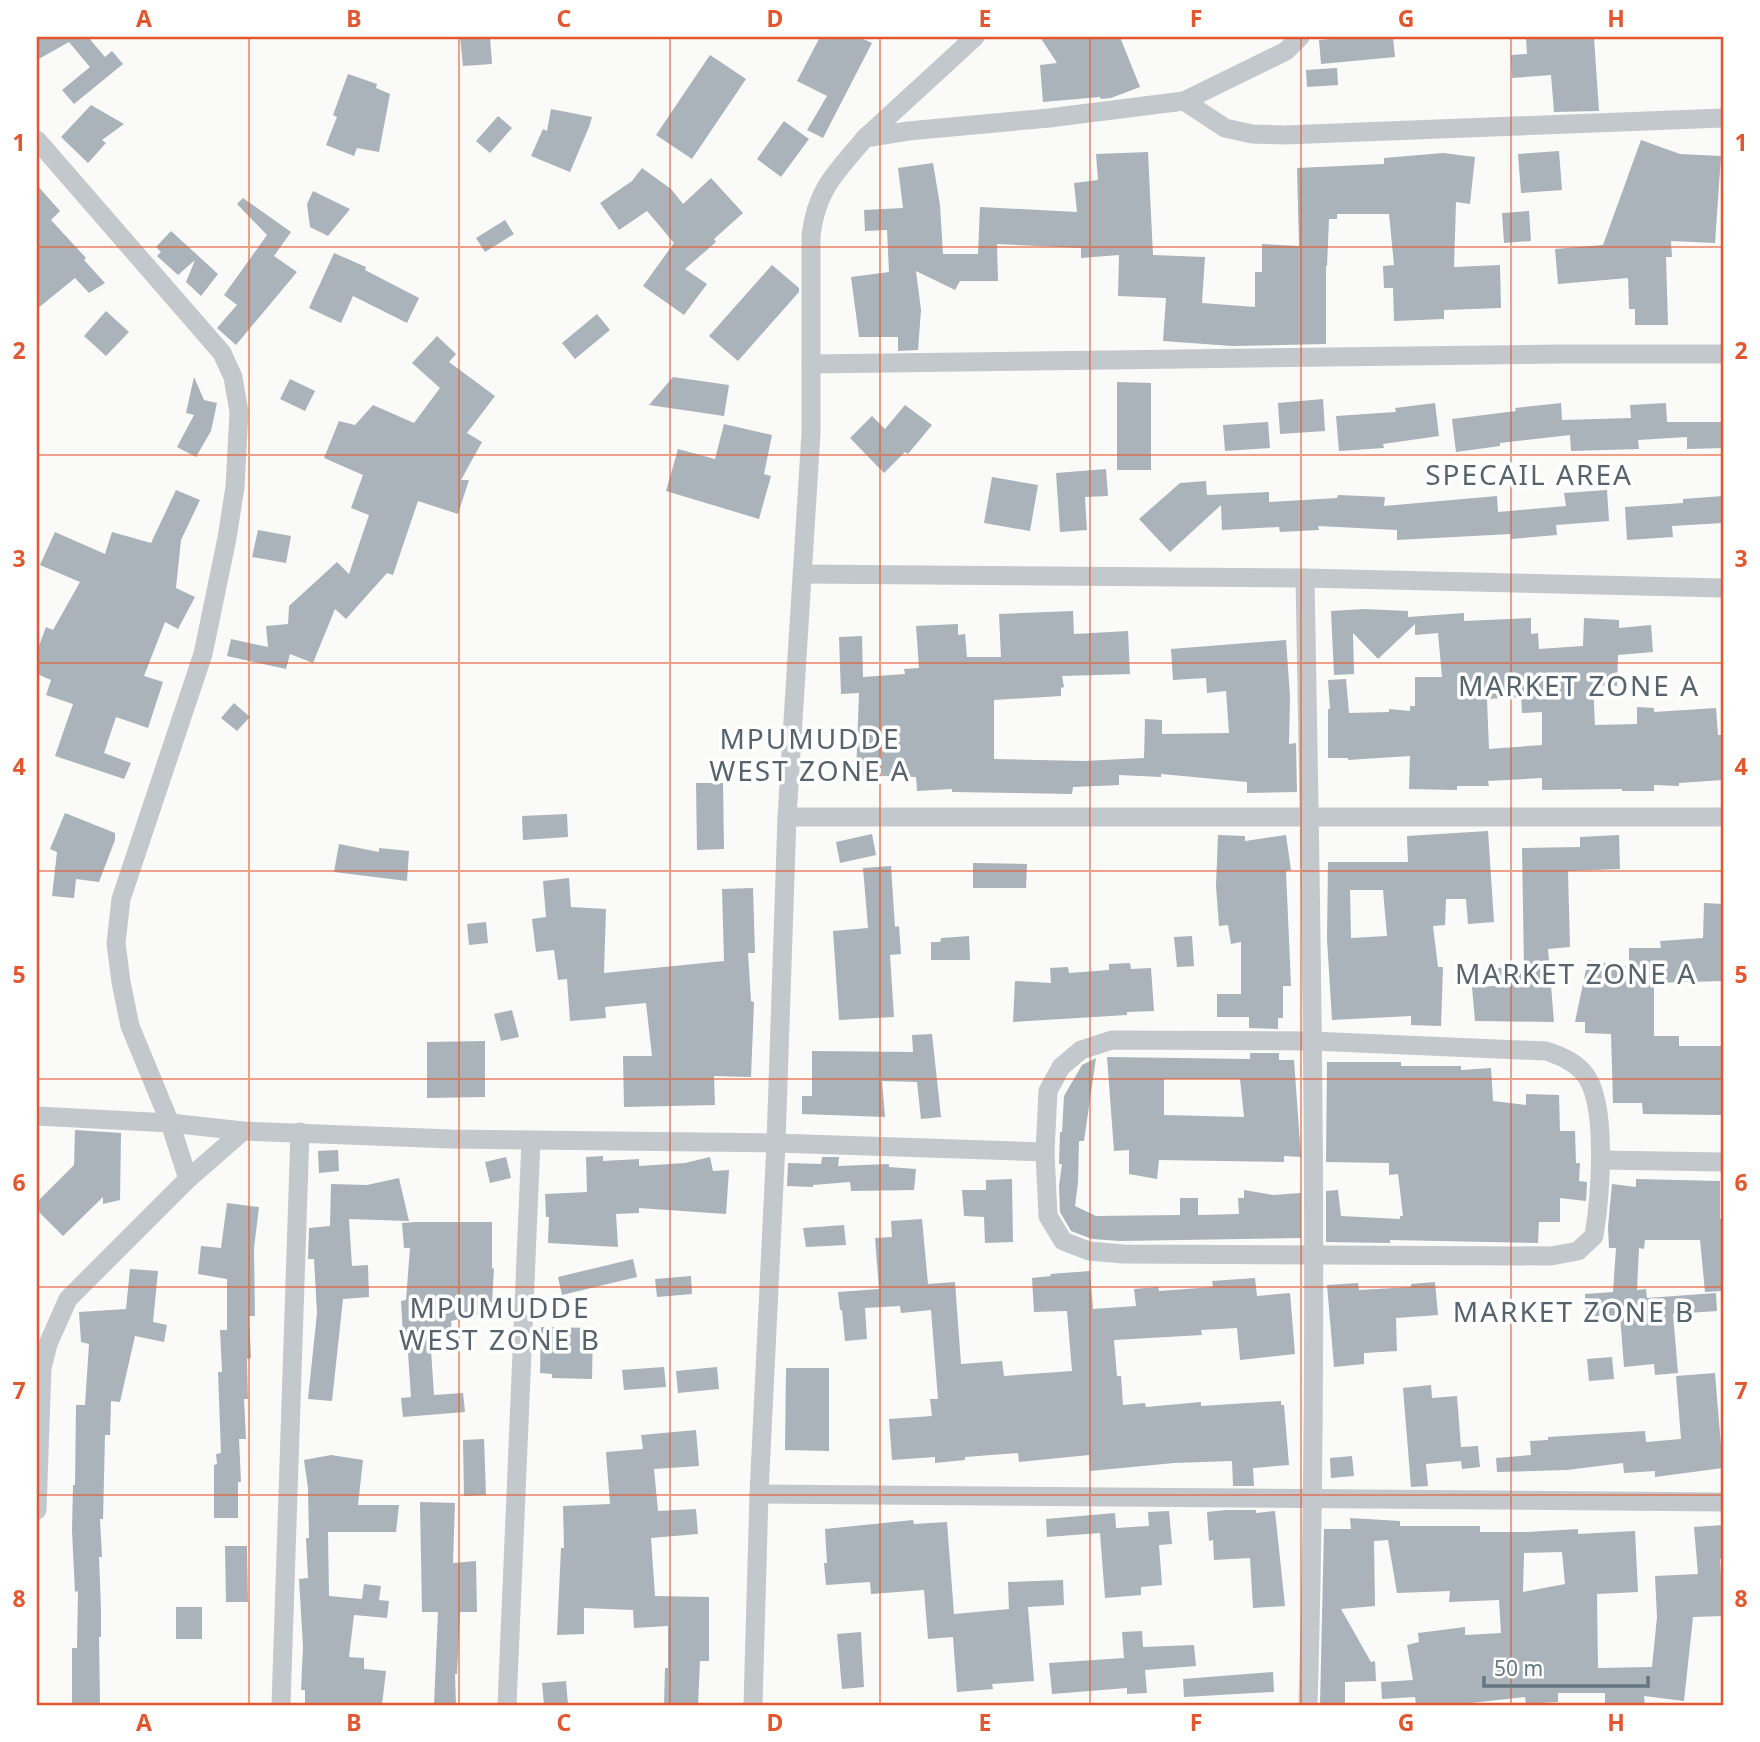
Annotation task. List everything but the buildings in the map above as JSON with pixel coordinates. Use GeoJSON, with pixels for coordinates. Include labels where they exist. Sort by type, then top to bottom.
{"type":"FeatureCollection","features":[{"type":"Feature","properties":{"kind":"street"},"geometry":{"type":"LineString","coordinates":[[753,1705],[787,817],[811,433],[811,235],[814,210],[825,186],[865,138],[975,37]]}},
{"type":"Feature","properties":{"kind":"street"},"geometry":{"type":"LineString","coordinates":[[865,138],[1185,101],[1286,51],[1300,37]]}},
{"type":"Feature","properties":{"kind":"street"},"geometry":{"type":"LineString","coordinates":[[1185,101],[1225,128],[1252,134],[1723,118]]}},
{"type":"Feature","properties":{"kind":"street"},"geometry":{"type":"LineString","coordinates":[[37,140],[222,353],[233,377],[239,412],[235,487],[203,654],[121,899],[116,943],[130,1027],[170,1123],[188,1179]]}},
{"type":"Feature","properties":{"kind":"street"},"geometry":{"type":"LineString","coordinates":[[811,364],[1723,354]]}},
{"type":"Feature","properties":{"kind":"street"},"geometry":{"type":"LineString","coordinates":[[803,574],[1305,578],[1723,588]]}},
{"type":"Feature","properties":{"kind":"street"},"geometry":{"type":"LineString","coordinates":[[1305,578],[1314,1254],[1314,1499],[1308,1705]]}},
{"type":"Feature","properties":{"kind":"street"},"geometry":{"type":"LineString","coordinates":[[787,817],[1723,817]]}},
{"type":"Feature","properties":{"kind":"street"},"geometry":{"type":"LineString","coordinates":[[1112,1040],[1312,1041],[1546,1051],[1567,1059],[1585,1074],[1595,1092],[1601,1160],[1594,1236],[1578,1251],[1551,1256],[1123,1254],[1089,1251],[1063,1241],[1048,1216],[1045,1152],[1048,1091],[1061,1067],[1081,1049],[1112,1040]]}},
{"type":"Feature","properties":{"kind":"street"},"geometry":{"type":"LineString","coordinates":[[37,1116],[170,1123],[243,1131],[531,1141],[776,1143],[1045,1152]]}},
{"type":"Feature","properties":{"kind":"street"},"geometry":{"type":"LineString","coordinates":[[37,1510],[42,1368],[68,1299],[188,1179],[243,1131]]}},
{"type":"Feature","properties":{"kind":"street"},"geometry":{"type":"LineString","coordinates":[[281,1705],[300,1132]]}},
{"type":"Feature","properties":{"kind":"street"},"geometry":{"type":"LineString","coordinates":[[507,1705],[531,1141]]}},
{"type":"Feature","properties":{"kind":"street"},"geometry":{"type":"LineString","coordinates":[[1601,1160],[1723,1162]]}},
{"type":"Feature","properties":{"kind":"street"},"geometry":{"type":"LineString","coordinates":[[759,1494],[1723,1502]]}},
{"type":"Feature","properties":{"kind":"district","name":"SPECAIL AREA"},"geometry":{"type":"Point","coordinates":[1529,474]}},
{"type":"Feature","properties":{"kind":"district","name":"MARKET ZONE A"},"geometry":{"type":"Point","coordinates":[1579,685]}},
{"type":"Feature","properties":{"kind":"district","name":"MPUMUDDE WEST ZONE A"},"geometry":{"type":"Point","coordinates":[810,754]}},
{"type":"Feature","properties":{"kind":"district","name":"MARKET ZONE A"},"geometry":{"type":"Point","coordinates":[1576,973]}},
{"type":"Feature","properties":{"kind":"district","name":"MARKET ZONE B"},"geometry":{"type":"Point","coordinates":[1574,1311]}},
{"type":"Feature","properties":{"kind":"district","name":"MPUMUDDE WEST ZONE B"},"geometry":{"type":"Point","coordinates":[500,1323]}}]}
